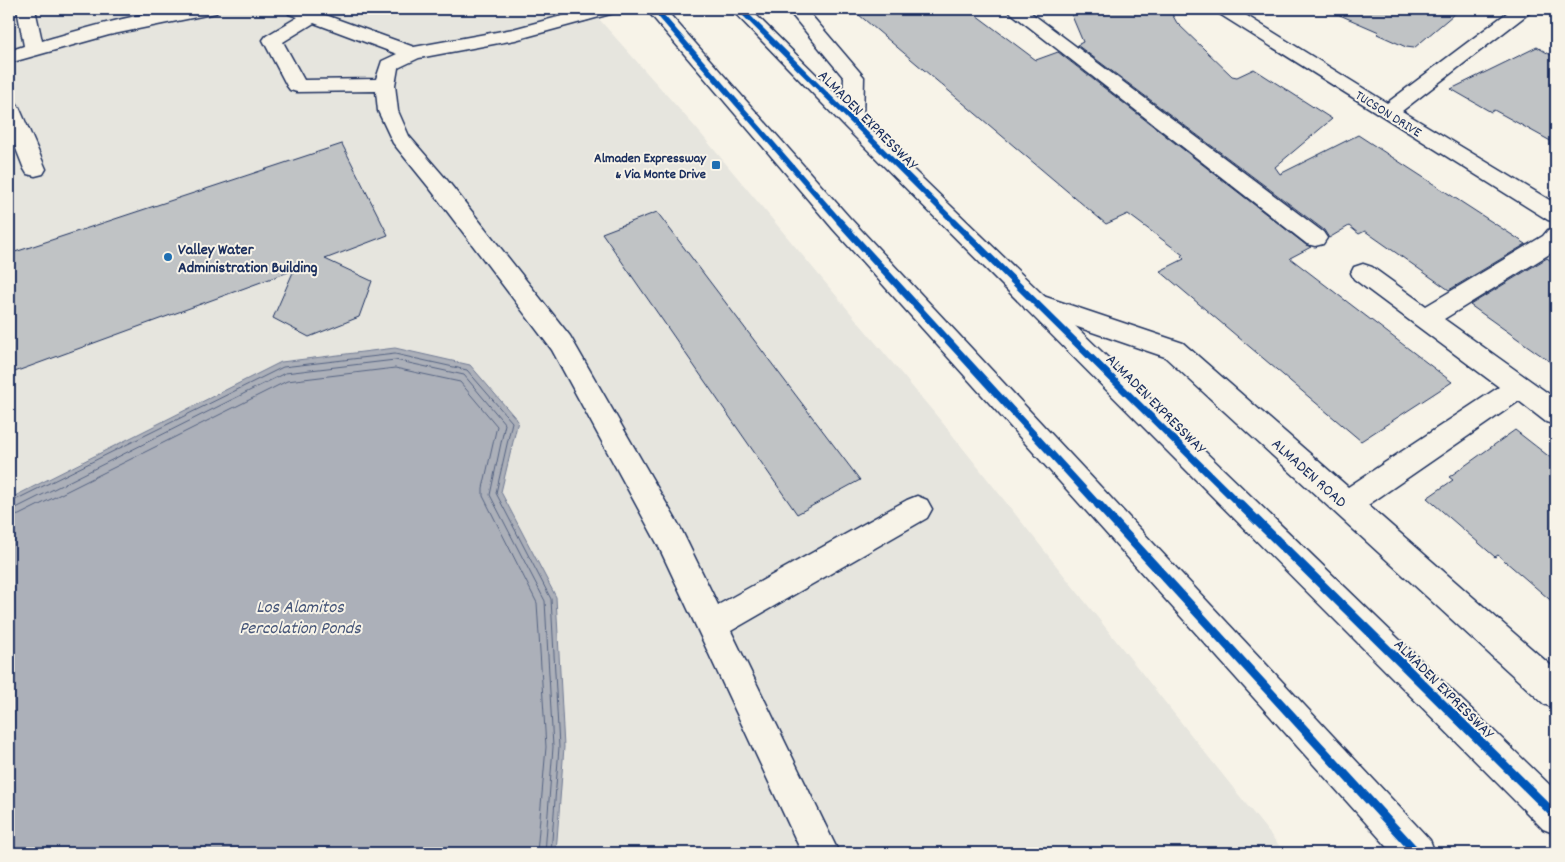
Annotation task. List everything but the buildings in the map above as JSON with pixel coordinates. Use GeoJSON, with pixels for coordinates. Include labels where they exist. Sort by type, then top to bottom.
{"type":"FeatureCollection","features":[{"type":"Feature","properties":{"kind":"main road"},"geometry":{"type":"LineString","coordinates":[[26,9],[34,49]]}},
{"type":"Feature","properties":{"kind":"main road"},"geometry":{"type":"LineString","coordinates":[[9,57],[157,17],[210,9]]}},
{"type":"Feature","properties":{"kind":"main road"},"geometry":{"type":"LineString","coordinates":[[291,9],[413,53]]}},
{"type":"Feature","properties":{"kind":"main road"},"geometry":{"type":"LineString","coordinates":[[608,9],[543,17],[413,53],[389,65],[385,85],[388,111],[400,138],[439,185],[561,343],[669,536],[821,853]]}},
{"type":"Feature","properties":{"kind":"main road"},"geometry":{"type":"LineString","coordinates":[[655,9],[860,245],[1417,853]]}},
{"type":"Feature","properties":{"kind":"main road","name":"ALMADEN EXPRESSWAY"},"geometry":{"type":"LineString","coordinates":[[740,9],[853,123],[1556,816]]}},
{"type":"Feature","properties":{"kind":"main road"},"geometry":{"type":"LineString","coordinates":[[796,9],[854,77],[853,123]]}},
{"type":"Feature","properties":{"kind":"main road"},"geometry":{"type":"LineString","coordinates":[[1015,9],[1315,238]]}},
{"type":"Feature","properties":{"kind":"main road","name":"TUCSON DRIVE"},"geometry":{"type":"LineString","coordinates":[[1224,9],[1556,214]]}},
{"type":"Feature","properties":{"kind":"main road"},"geometry":{"type":"LineString","coordinates":[[1388,112],[1523,9]]}},
{"type":"Feature","properties":{"kind":"main road"},"geometry":{"type":"LineString","coordinates":[[311,17],[273,40],[298,86],[385,85]]}},
{"type":"Feature","properties":{"kind":"main road"},"geometry":{"type":"LineString","coordinates":[[9,107],[35,169]]}},
{"type":"Feature","properties":{"kind":"main road"},"geometry":{"type":"LineString","coordinates":[[1425,318],[1551,242],[1556,236]]}},
{"type":"Feature","properties":{"kind":"main road"},"geometry":{"type":"LineString","coordinates":[[1363,273],[1556,414]]}},
{"type":"Feature","properties":{"kind":"main road","name":"ALMADEN ROAD"},"geometry":{"type":"LineString","coordinates":[[1034,302],[1174,350],[1556,692]]}},
{"type":"Feature","properties":{"kind":"main road"},"geometry":{"type":"LineString","coordinates":[[1346,504],[1519,387]]}},
{"type":"Feature","properties":{"kind":"main road"},"geometry":{"type":"LineString","coordinates":[[712,625],[917,509]]}},
{"type":"Feature","properties":{"kind":"shaded area"},"geometry":{"type":"Polygon","coordinates":[[[9,9],[590,9],[696,128],[946,427],[1285,853],[9,853],[9,9]]]}},
{"type":"Feature","properties":{"kind":"water","name":"Los Alamitos Percolation Ponds"},"geometry":{"type":"Polygon","coordinates":[[[395,348],[470,365],[518,421],[501,492],[556,597],[564,747],[556,853],[9,853],[9,499],[281,362],[395,348]]]}},
{"type":"Feature","properties":{"kind":"cycle path"},"geometry":{"type":"LineString","coordinates":[[655,9],[841,223],[1417,853]]}},
{"type":"Feature","properties":{"kind":"cycle path"},"geometry":{"type":"LineString","coordinates":[[740,9],[853,123],[1556,816]]}},
{"type":"Feature","properties":{"kind":"place","name":"Almaden Expressway & Via Monte Drive"},"geometry":{"type":"Point","coordinates":[716,165]}},
{"type":"Feature","properties":{"kind":"place","name":"Valley Water Administration Building"},"geometry":{"type":"Point","coordinates":[168,257]}}]}
